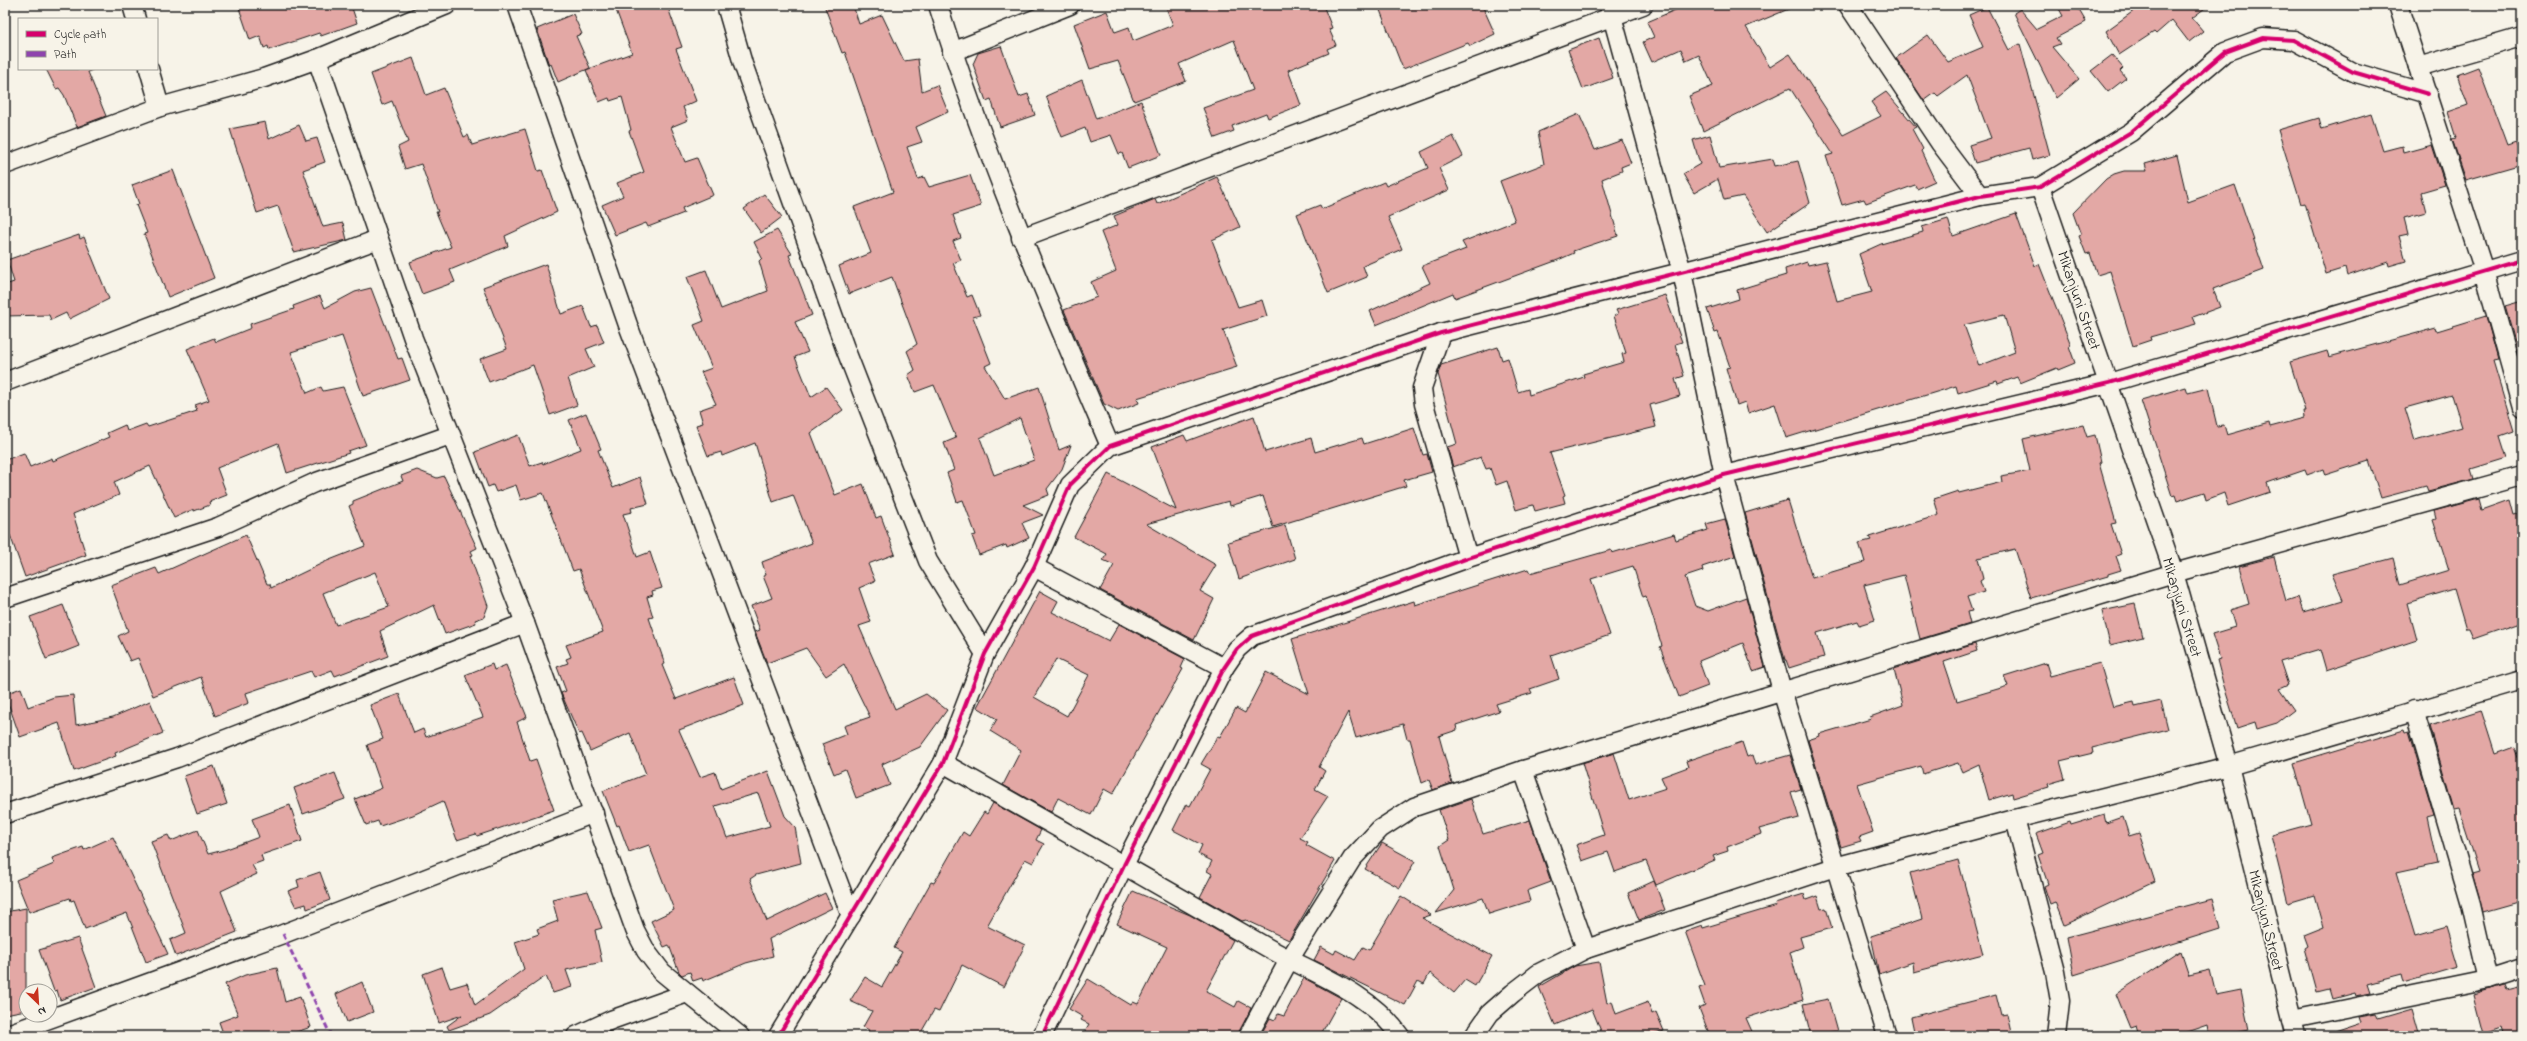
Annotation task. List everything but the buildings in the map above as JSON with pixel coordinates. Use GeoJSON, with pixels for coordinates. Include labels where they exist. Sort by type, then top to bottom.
{"type":"FeatureCollection","features":[{"type":"Feature","properties":{"kind":"street"},"geometry":{"type":"LineString","coordinates":[[132,5],[136,18]]}},
{"type":"Feature","properties":{"kind":"street"},"geometry":{"type":"LineString","coordinates":[[5,165],[160,107],[264,78],[317,60],[447,5]]}},
{"type":"Feature","properties":{"kind":"street"},"geometry":{"type":"LineString","coordinates":[[517,5],[628,325],[851,916]]}},
{"type":"Feature","properties":{"kind":"street"},"geometry":{"type":"LineString","coordinates":[[726,5],[743,64],[874,425],[928,561],[985,654]]}},
{"type":"Feature","properties":{"kind":"street"},"geometry":{"type":"LineString","coordinates":[[938,5],[952,52],[1021,238],[1110,446]]}},
{"type":"Feature","properties":{"kind":"street"},"geometry":{"type":"LineString","coordinates":[[952,52],[1070,5]]}},
{"type":"Feature","properties":{"kind":"street"},"geometry":{"type":"LineString","coordinates":[[1021,238],[1611,11],[1643,5]]}},
{"type":"Feature","properties":{"kind":"street"},"geometry":{"type":"LineString","coordinates":[[1848,5],[1940,143],[1980,196]]}},
{"type":"Feature","properties":{"kind":"street"},"geometry":{"type":"LineString","coordinates":[[2398,5],[2484,271],[2522,408]]}},
{"type":"Feature","properties":{"kind":"street"},"geometry":{"type":"LineString","coordinates":[[1611,11],[1682,272],[1724,475],[1782,691],[1887,1036]]}},
{"type":"Feature","properties":{"kind":"street"},"geometry":{"type":"LineString","coordinates":[[2418,67],[2522,37]]}},
{"type":"Feature","properties":{"kind":"street"},"geometry":{"type":"LineString","coordinates":[[778,1036],[943,763],[985,654],[1034,567],[1070,485],[1110,446],[1441,332],[1980,196],[2040,187],[2131,132],[2225,52],[2263,38],[2294,40],[2353,72],[2428,94]]}},
{"type":"Feature","properties":{"kind":"street"},"geometry":{"type":"LineString","coordinates":[[317,60],[378,239],[450,435],[525,622],[635,930],[646,951],[662,972],[740,1036]]}},
{"type":"Feature","properties":{"kind":"street"},"geometry":{"type":"LineString","coordinates":[[150,70],[160,107]]}},
{"type":"Feature","properties":{"kind":"street","name":"Mikanjuni Street"},"geometry":{"type":"LineString","coordinates":[[2040,187],[2174,573],[2229,766],[2294,1028]]}},
{"type":"Feature","properties":{"kind":"street"},"geometry":{"type":"LineString","coordinates":[[5,382],[378,239]]}},
{"type":"Feature","properties":{"kind":"street"},"geometry":{"type":"LineString","coordinates":[[1042,1036],[1124,865],[1224,668],[1237,649],[1252,636],[1468,558],[1724,475],[2109,383],[2522,260]]}},
{"type":"Feature","properties":{"kind":"street"},"geometry":{"type":"LineString","coordinates":[[1441,332],[1422,388],[1424,404],[1468,558]]}},
{"type":"Feature","properties":{"kind":"street"},"geometry":{"type":"LineString","coordinates":[[5,598],[218,527],[314,483],[450,435]]}},
{"type":"Feature","properties":{"kind":"street"},"geometry":{"type":"LineString","coordinates":[[1248,1036],[1289,960],[1352,859],[1380,829],[1414,807],[1523,770],[2174,573],[2522,476]]}},
{"type":"Feature","properties":{"kind":"street"},"geometry":{"type":"LineString","coordinates":[[1034,567],[1224,668]]}},
{"type":"Feature","properties":{"kind":"street"},"geometry":{"type":"LineString","coordinates":[[5,814],[177,758],[525,622]]}},
{"type":"Feature","properties":{"kind":"street"},"geometry":{"type":"LineString","coordinates":[[1474,1036],[1490,1013],[1513,993],[1539,973],[1586,949],[1835,867],[2015,819],[2229,766],[2414,710],[2522,680]]}},
{"type":"Feature","properties":{"kind":"street"},"geometry":{"type":"LineString","coordinates":[[2414,710],[2471,905],[2488,980]]}},
{"type":"Feature","properties":{"kind":"street"},"geometry":{"type":"LineString","coordinates":[[943,763],[1289,960],[1354,992],[1393,1026],[1400,1036]]}},
{"type":"Feature","properties":{"kind":"street"},"geometry":{"type":"LineString","coordinates":[[1523,770],[1586,949]]}},
{"type":"Feature","properties":{"kind":"street"},"geometry":{"type":"LineString","coordinates":[[5,1035],[283,934],[594,813]]}},
{"type":"Feature","properties":{"kind":"street"},"geometry":{"type":"LineString","coordinates":[[2015,819],[2055,972],[2060,1001],[2056,1036]]}},
{"type":"Feature","properties":{"kind":"street"},"geometry":{"type":"LineString","coordinates":[[2294,1028],[2488,980],[2522,969]]}},
{"type":"Feature","properties":{"kind":"street"},"geometry":{"type":"LineString","coordinates":[[576,1036],[611,1020],[687,993]]}},
{"type":"Feature","properties":{"kind":"marked path"},"geometry":{"type":"LineString","coordinates":[[283,934],[331,1036]]}},
{"type":"Feature","properties":{"kind":"cycle path"},"geometry":{"type":"LineString","coordinates":[[778,1036],[943,763],[985,654],[1034,567],[1070,485],[1110,446],[1441,333],[1980,196],[2040,187],[2131,132],[2225,52],[2263,38],[2294,40],[2353,72],[2428,94]]}},
{"type":"Feature","properties":{"kind":"cycle path"},"geometry":{"type":"LineString","coordinates":[[1042,1036],[1124,865],[1224,668],[1237,649],[1252,636],[1468,558],[1724,475],[2109,383],[2522,260]]}}]}
